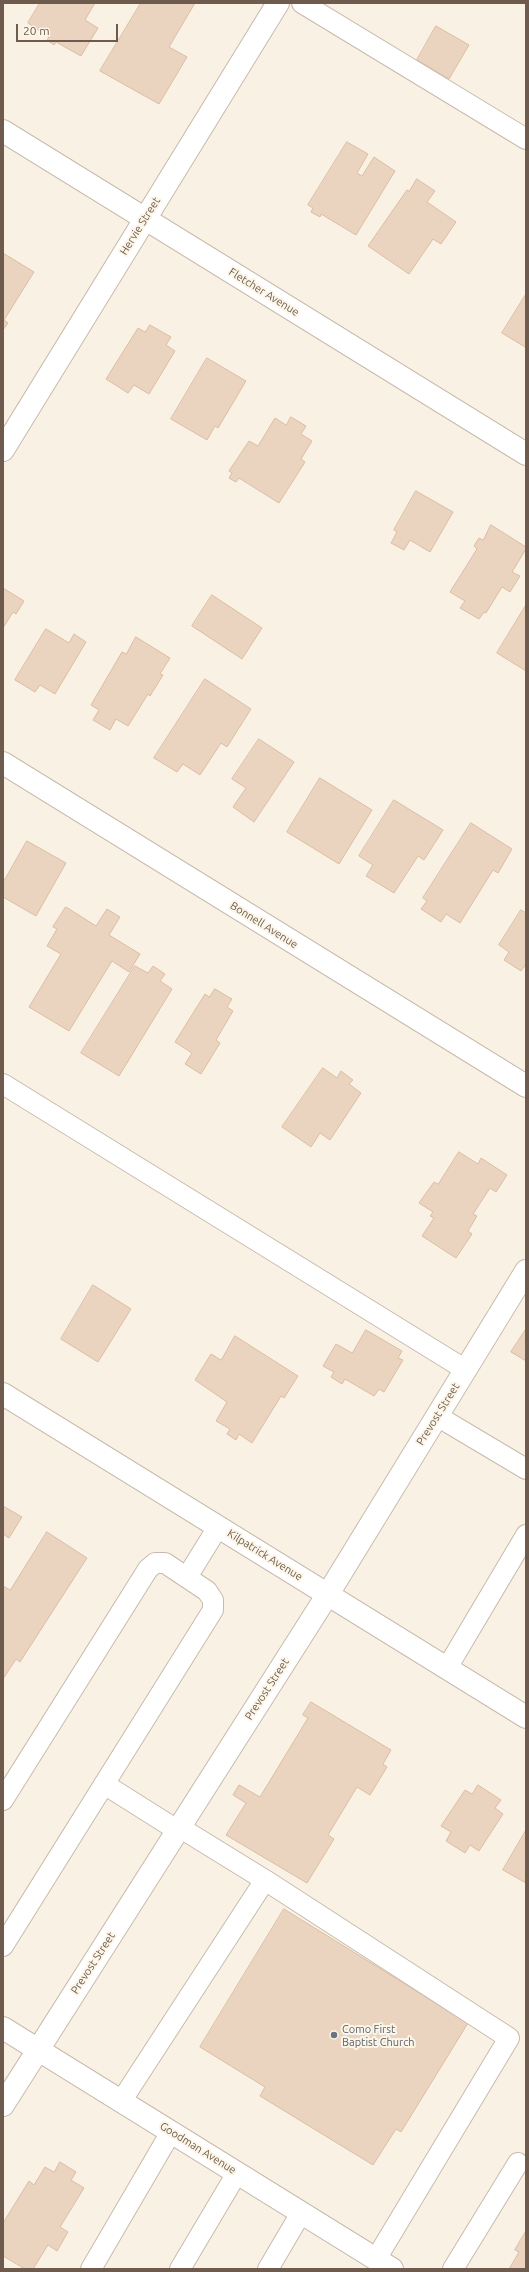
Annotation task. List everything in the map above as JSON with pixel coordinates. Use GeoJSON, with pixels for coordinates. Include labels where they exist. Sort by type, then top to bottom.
{"type":"FeatureCollection","features":[{"type":"Feature","properties":{"kind":"street","name":"Hervie Street"},"geometry":{"type":"LineString","coordinates":[[3,450],[278,3]]}},
{"type":"Feature","properties":{"kind":"street","name":"Fletcher Avenue"},"geometry":{"type":"LineString","coordinates":[[3,130],[526,454]]}},
{"type":"Feature","properties":{"kind":"street","name":"Bonnell Avenue"},"geometry":{"type":"LineString","coordinates":[[3,764],[526,1086]]}},
{"type":"Feature","properties":{"kind":"street","name":"Prevost Street"},"geometry":{"type":"LineString","coordinates":[[3,2105],[37,2049],[328,1594],[526,1271]]}},
{"type":"Feature","properties":{"kind":"street","name":"Kilpatrick Avenue"},"geometry":{"type":"LineString","coordinates":[[3,1394],[526,1717]]}},
{"type":"Feature","properties":{"kind":"street","name":"Goodman Avenue"},"geometry":{"type":"LineString","coordinates":[[3,2028],[122,2100],[384,2264]]}},
{"type":"Feature","properties":{"kind":"lane"},"geometry":{"type":"LineString","coordinates":[[302,3],[526,139]]}},
{"type":"Feature","properties":{"kind":"lane"},"geometry":{"type":"LineString","coordinates":[[3,1084],[466,1370]]}},
{"type":"Feature","properties":{"kind":"lane"},"geometry":{"type":"LineString","coordinates":[[438,1416],[526,1469]]}},
{"type":"Feature","properties":{"kind":"lane"},"geometry":{"type":"LineString","coordinates":[[187,1577],[218,1527]]}},
{"type":"Feature","properties":{"kind":"lane"},"geometry":{"type":"LineString","coordinates":[[447,1668],[526,1535]]}},
{"type":"Feature","properties":{"kind":"lane"},"geometry":{"type":"LineString","coordinates":[[3,1800],[148,1569],[155,1563],[165,1563],[207,1591],[213,1600],[213,1610],[3,1946]]}},
{"type":"Feature","properties":{"kind":"lane"},"geometry":{"type":"LineString","coordinates":[[104,1784],[264,1880],[509,2038],[384,2264]]}},
{"type":"Feature","properties":{"kind":"lane"},"geometry":{"type":"LineString","coordinates":[[122,2100],[264,1880]]}},
{"type":"Feature","properties":{"kind":"lane"},"geometry":{"type":"LineString","coordinates":[[91,2269],[171,2132]]}},
{"type":"Feature","properties":{"kind":"lane"},"geometry":{"type":"LineString","coordinates":[[453,2269],[518,2163]]}},
{"type":"Feature","properties":{"kind":"lane"},"geometry":{"type":"LineString","coordinates":[[180,2269],[237,2173]]}},
{"type":"Feature","properties":{"kind":"lane"},"geometry":{"type":"LineString","coordinates":[[268,2269],[301,2213]]}},
{"type":"Feature","properties":{"kind":"building"},"geometry":{"type":"Polygon","coordinates":[[[40,3],[95,3],[85,20],[98,28],[81,56],[56,42],[54,45],[47,40],[49,37],[28,23],[40,3]]]}},
{"type":"Feature","properties":{"kind":"building"},"geometry":{"type":"Polygon","coordinates":[[[141,3],[195,3],[169,47],[187,57],[159,104],[100,71],[141,3]]]}},
{"type":"Feature","properties":{"kind":"building"},"geometry":{"type":"Polygon","coordinates":[[[436,26],[469,45],[449,79],[417,60],[436,26]]]}},
{"type":"Feature","properties":{"kind":"building"},"geometry":{"type":"Polygon","coordinates":[[[347,142],[368,154],[357,173],[362,176],[374,157],[395,171],[356,235],[321,214],[320,217],[311,212],[313,208],[308,205],[347,142]]]}},
{"type":"Feature","properties":{"kind":"building"},"geometry":{"type":"Polygon","coordinates":[[[417,179],[435,191],[427,202],[456,222],[441,244],[433,239],[409,274],[368,246],[407,190],[409,191],[417,179]]]}},
{"type":"Feature","properties":{"kind":"building"},"geometry":{"type":"Polygon","coordinates":[[[3,253],[34,272],[4,320],[8,323],[3,330],[3,253]]]}},
{"type":"Feature","properties":{"kind":"building"},"geometry":{"type":"Polygon","coordinates":[[[526,294],[526,346],[525,347],[502,333],[526,294]]]}},
{"type":"Feature","properties":{"kind":"building"},"geometry":{"type":"Polygon","coordinates":[[[150,325],[171,337],[166,345],[175,351],[149,394],[134,385],[128,393],[106,379],[138,328],[145,332],[150,325]]]}},
{"type":"Feature","properties":{"kind":"building"},"geometry":{"type":"Polygon","coordinates":[[[207,358],[246,381],[218,428],[215,426],[207,440],[171,419],[207,358]]]}},
{"type":"Feature","properties":{"kind":"building"},"geometry":{"type":"Polygon","coordinates":[[[291,417],[306,426],[301,434],[312,441],[301,459],[305,462],[279,503],[239,478],[236,482],[229,478],[232,473],[229,471],[249,441],[258,446],[275,418],[286,425],[291,417]]]}},
{"type":"Feature","properties":{"kind":"building"},"geometry":{"type":"Polygon","coordinates":[[[416,491],[453,512],[430,552],[410,540],[404,550],[391,543],[397,532],[394,530],[416,491]]]}},
{"type":"Feature","properties":{"kind":"building"},"geometry":{"type":"Polygon","coordinates":[[[491,525],[526,547],[526,549],[512,572],[520,576],[510,592],[502,587],[486,613],[484,612],[479,619],[460,608],[465,601],[450,592],[477,549],[474,546],[479,538],[483,540],[491,525]]]}},
{"type":"Feature","properties":{"kind":"building"},"geometry":{"type":"Polygon","coordinates":[[[3,588],[24,601],[16,614],[13,612],[3,628],[3,588]]]}},
{"type":"Feature","properties":{"kind":"building"},"geometry":{"type":"Polygon","coordinates":[[[212,595],[262,628],[242,659],[192,626],[212,595]]]}},
{"type":"Feature","properties":{"kind":"building"},"geometry":{"type":"Polygon","coordinates":[[[526,605],[526,671],[497,653],[526,605]]]}},
{"type":"Feature","properties":{"kind":"building"},"geometry":{"type":"Polygon","coordinates":[[[46,629],[69,643],[74,634],[86,642],[55,694],[40,685],[35,692],[15,680],[46,629]]]}},
{"type":"Feature","properties":{"kind":"building"},"geometry":{"type":"Polygon","coordinates":[[[136,637],[170,658],[160,674],[163,675],[150,696],[148,694],[128,726],[116,719],[110,730],[93,720],[99,710],[91,705],[122,652],[126,654],[136,637]]]}},
{"type":"Feature","properties":{"kind":"building"},"geometry":{"type":"Polygon","coordinates":[[[205,679],[251,709],[227,747],[221,743],[200,775],[183,764],[177,772],[154,758],[205,679]]]}},
{"type":"Feature","properties":{"kind":"building"},"geometry":{"type":"Polygon","coordinates":[[[259,739],[294,762],[254,822],[233,807],[246,788],[232,779],[259,739]]]}},
{"type":"Feature","properties":{"kind":"building"},"geometry":{"type":"Polygon","coordinates":[[[320,778],[372,810],[339,864],[287,832],[320,778]]]}},
{"type":"Feature","properties":{"kind":"building"},"geometry":{"type":"Polygon","coordinates":[[[394,800],[443,830],[424,860],[418,856],[394,893],[366,876],[373,865],[359,856],[394,800]]]}},
{"type":"Feature","properties":{"kind":"building"},"geometry":{"type":"Polygon","coordinates":[[[471,823],[512,849],[498,873],[493,870],[460,923],[446,914],[441,922],[421,909],[427,901],[423,898],[471,823]]]}},
{"type":"Feature","properties":{"kind":"building"},"geometry":{"type":"Polygon","coordinates":[[[27,841],[66,863],[36,916],[3,897],[3,883],[27,841]]]}},
{"type":"Feature","properties":{"kind":"building"},"geometry":{"type":"Polygon","coordinates":[[[66,907],[96,926],[107,909],[120,917],[109,935],[140,954],[129,972],[112,961],[69,1031],[29,1007],[61,954],[47,946],[57,929],[53,927],[66,907]]]}},
{"type":"Feature","properties":{"kind":"building"},"geometry":{"type":"Polygon","coordinates":[[[521,910],[526,913],[526,964],[521,971],[504,960],[509,952],[499,945],[521,910]]]}},
{"type":"Feature","properties":{"kind":"building"},"geometry":{"type":"Polygon","coordinates":[[[135,966],[148,973],[153,966],[165,974],[160,981],[172,989],[119,1076],[81,1053],[135,966]]]}},
{"type":"Feature","properties":{"kind":"building"},"geometry":{"type":"Polygon","coordinates":[[[215,989],[232,999],[227,1007],[233,1011],[216,1040],[220,1043],[201,1074],[185,1064],[192,1053],[175,1042],[205,994],[209,997],[215,989]]]}},
{"type":"Feature","properties":{"kind":"building"},"geometry":{"type":"Polygon","coordinates":[[[323,1068],[337,1078],[341,1071],[353,1080],[349,1084],[361,1093],[330,1140],[320,1133],[311,1147],[282,1127],[323,1068]]]}},
{"type":"Feature","properties":{"kind":"building"},"geometry":{"type":"Polygon","coordinates":[[[459,1152],[478,1164],[481,1158],[507,1175],[496,1192],[490,1188],[473,1214],[477,1216],[468,1231],[472,1234],[456,1258],[422,1236],[434,1218],[430,1216],[433,1212],[419,1203],[434,1182],[438,1184],[459,1152]]]}},
{"type":"Feature","properties":{"kind":"building"},"geometry":{"type":"Polygon","coordinates":[[[93,1285],[131,1309],[98,1362],[61,1339],[93,1285]]]}},
{"type":"Feature","properties":{"kind":"building"},"geometry":{"type":"Polygon","coordinates":[[[526,1329],[526,1361],[511,1352],[526,1329]]]}},
{"type":"Feature","properties":{"kind":"building"},"geometry":{"type":"Polygon","coordinates":[[[366,1330],[402,1351],[398,1358],[403,1360],[384,1392],[379,1389],[374,1396],[345,1379],[342,1384],[331,1377],[334,1372],[323,1366],[336,1344],[352,1353],[366,1330]]]}},
{"type":"Feature","properties":{"kind":"building"},"geometry":{"type":"Polygon","coordinates":[[[235,1336],[298,1376],[284,1398],[281,1396],[252,1443],[239,1434],[236,1440],[227,1434],[230,1429],[216,1421],[227,1402],[195,1380],[211,1354],[221,1360],[235,1336]]]}},
{"type":"Feature","properties":{"kind":"building"},"geometry":{"type":"Polygon","coordinates":[[[3,1506],[22,1517],[9,1538],[3,1534],[3,1506]]]}},
{"type":"Feature","properties":{"kind":"building"},"geometry":{"type":"Polygon","coordinates":[[[47,1532],[87,1558],[20,1662],[16,1659],[3,1679],[3,1586],[10,1590],[47,1532]]]}},
{"type":"Feature","properties":{"kind":"building"},"geometry":{"type":"Polygon","coordinates":[[[311,1702],[391,1750],[383,1764],[387,1767],[370,1795],[357,1787],[328,1835],[334,1839],[307,1883],[226,1835],[246,1803],[233,1795],[239,1785],[260,1797],[308,1718],[303,1715],[311,1702]]]}},
{"type":"Feature","properties":{"kind":"building"},"geometry":{"type":"Polygon","coordinates":[[[478,1785],[501,1800],[495,1808],[503,1814],[479,1851],[470,1845],[465,1853],[446,1841],[451,1832],[441,1826],[465,1790],[472,1794],[478,1785]]]}},
{"type":"Feature","properties":{"kind":"building"},"geometry":{"type":"Polygon","coordinates":[[[526,1830],[526,1883],[503,1870],[526,1830]]]}},
{"type":"Feature","properties":{"kind":"building","name":"Como First Baptist Church"},"geometry":{"type":"Polygon","coordinates":[[[284,1909],[468,2023],[401,2132],[396,2129],[373,2165],[260,2096],[265,2087],[200,2047],[284,1909]]]}},
{"type":"Feature","properties":{"kind":"building"},"geometry":{"type":"Polygon","coordinates":[[[60,2162],[76,2172],[71,2180],[84,2188],[60,2227],[68,2232],[57,2251],[48,2245],[33,2269],[25,2269],[3,2256],[3,2223],[29,2181],[34,2185],[45,2167],[54,2172],[60,2162]]]}},
{"type":"Feature","properties":{"kind":"building"},"geometry":{"type":"Polygon","coordinates":[[[526,2231],[526,2269],[509,2269],[519,2252],[515,2250],[526,2231]]]}},
{"type":"Feature","properties":{"kind":"place","name":"Como First Baptist Church"},"geometry":{"type":"Point","coordinates":[334,2035]}}]}
